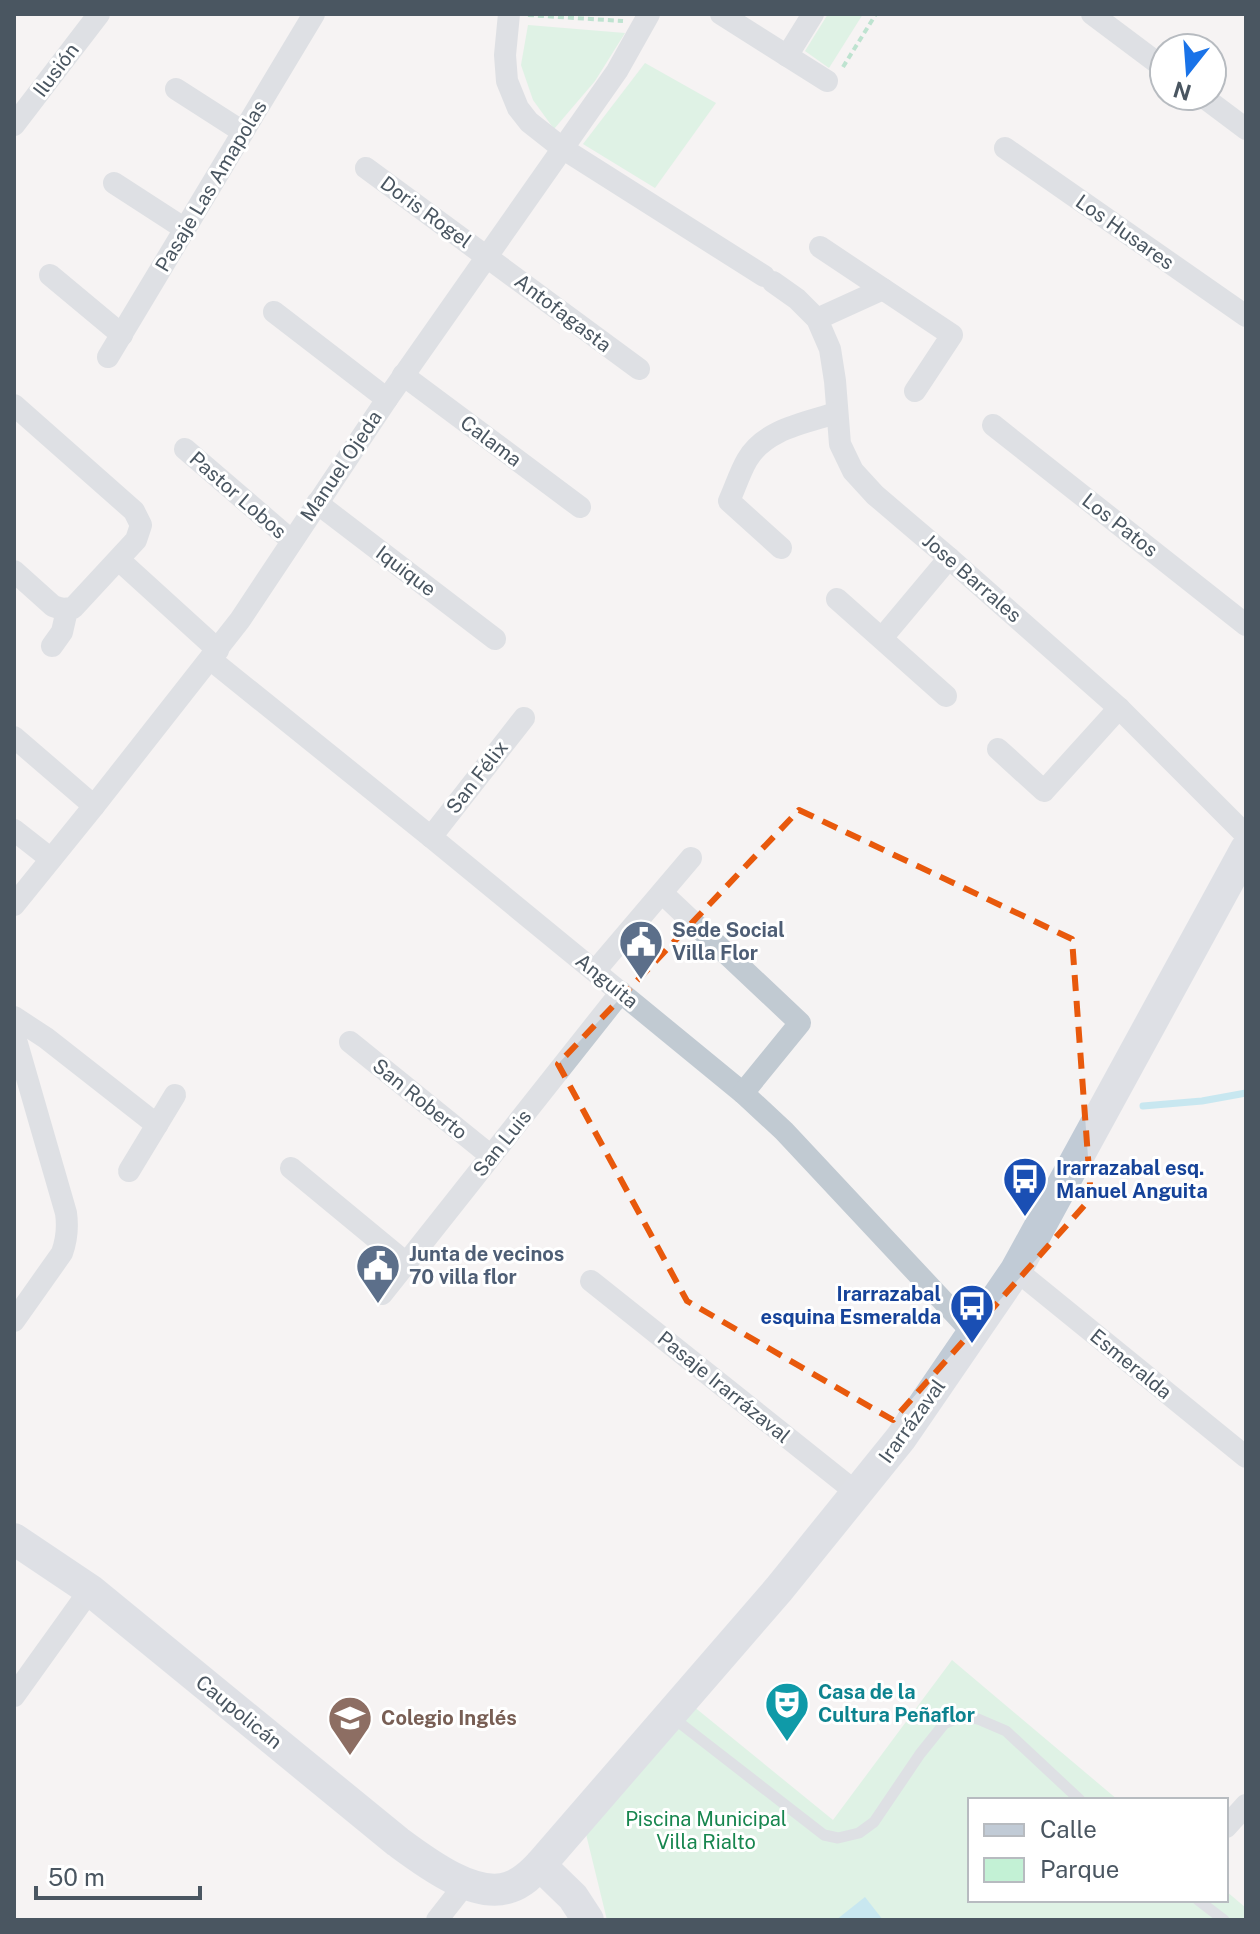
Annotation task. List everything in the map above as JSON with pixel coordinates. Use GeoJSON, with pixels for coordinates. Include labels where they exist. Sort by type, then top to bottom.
{"type":"FeatureCollection","features":[{"type":"Feature","properties":{"kind":"main road","name":"Irarrázaval"},"geometry":{"type":"LineString","coordinates":[[466,1883],[488,1890],[509,1888],[528,1877],[540,1865],[779,1589],[901,1438],[1016,1270],[1246,849]]}},
{"type":"Feature","properties":{"kind":"main road","name":"Caupolicán"},"geometry":{"type":"LineString","coordinates":[[14,1539],[90,1590],[398,1842],[429,1864],[466,1883]]}},
{"type":"Feature","properties":{"kind":"main road"},"geometry":{"type":"LineString","coordinates":[[540,1865],[573,1897],[588,1920]]}},
{"type":"Feature","properties":{"kind":"street","name":"Ilusión"},"geometry":{"type":"LineString","coordinates":[[14,125],[99,14]]}},
{"type":"Feature","properties":{"kind":"street","name":"Pasaje Las Amapolas"},"geometry":{"type":"LineString","coordinates":[[108,357],[314,14]]}},
{"type":"Feature","properties":{"kind":"street","name":"Jose Barrales"},"geometry":{"type":"LineString","coordinates":[[509,14],[505,68],[511,93],[529,122],[562,148],[797,299],[817,319],[830,349],[840,444],[853,471],[875,495],[1119,708],[1246,835]]}},
{"type":"Feature","properties":{"kind":"street"},"geometry":{"type":"LineString","coordinates":[[721,14],[827,81]]}},
{"type":"Feature","properties":{"kind":"street"},"geometry":{"type":"LineString","coordinates":[[787,56],[813,14]]}},
{"type":"Feature","properties":{"kind":"street"},"geometry":{"type":"LineString","coordinates":[[1092,14],[1148,56]]}},
{"type":"Feature","properties":{"kind":"street","name":"Manuel Ojeda"},"geometry":{"type":"LineString","coordinates":[[14,905],[214,655],[258,595],[403,375],[617,71],[647,18]]}},
{"type":"Feature","properties":{"kind":"street"},"geometry":{"type":"LineString","coordinates":[[176,89],[243,132]]}},
{"type":"Feature","properties":{"kind":"street"},"geometry":{"type":"LineString","coordinates":[[1223,112],[1246,129]]}},
{"type":"Feature","properties":{"kind":"street","name":"Los Husares"},"geometry":{"type":"LineString","coordinates":[[1005,148],[1246,316]]}},
{"type":"Feature","properties":{"kind":"street","name":"Doris Rogel"},"geometry":{"type":"LineString","coordinates":[[366,168],[487,256]]}},
{"type":"Feature","properties":{"kind":"street"},"geometry":{"type":"LineString","coordinates":[[114,183],[185,229]]}},
{"type":"Feature","properties":{"kind":"street"},"geometry":{"type":"LineString","coordinates":[[820,247],[952,335],[915,391]]}},
{"type":"Feature","properties":{"kind":"street","name":"Antofagasta"},"geometry":{"type":"LineString","coordinates":[[487,256],[639,369]]}},
{"type":"Feature","properties":{"kind":"street"},"geometry":{"type":"LineString","coordinates":[[50,275],[122,335]]}},
{"type":"Feature","properties":{"kind":"street"},"geometry":{"type":"LineString","coordinates":[[817,319],[883,289]]}},
{"type":"Feature","properties":{"kind":"street"},"geometry":{"type":"LineString","coordinates":[[274,312],[387,399]]}},
{"type":"Feature","properties":{"kind":"street","name":"Calama"},"geometry":{"type":"LineString","coordinates":[[403,375],[580,507]]}},
{"type":"Feature","properties":{"kind":"street"},"geometry":{"type":"LineString","coordinates":[[14,405],[134,511],[139,518],[140,533],[79,604],[67,610],[53,606],[14,571]]}},
{"type":"Feature","properties":{"kind":"street"},"geometry":{"type":"LineString","coordinates":[[781,548],[729,501],[748,458],[765,439],[836,413]]}},
{"type":"Feature","properties":{"kind":"street","name":"Los Patos"},"geometry":{"type":"LineString","coordinates":[[993,425],[1246,625]]}},
{"type":"Feature","properties":{"kind":"street","name":"Pastor Lobos"},"geometry":{"type":"LineString","coordinates":[[185,449],[292,541]]}},
{"type":"Feature","properties":{"kind":"street","name":"Iquique"},"geometry":{"type":"LineString","coordinates":[[317,503],[495,639]]}},
{"type":"Feature","properties":{"kind":"street"},"geometry":{"type":"LineString","coordinates":[[882,638],[949,558]]}},
{"type":"Feature","properties":{"kind":"street","name":"Anguita"},"geometry":{"type":"LineString","coordinates":[[119,560],[214,655],[735,1086],[784,1131],[974,1334]]}},
{"type":"Feature","properties":{"kind":"street"},"geometry":{"type":"LineString","coordinates":[[837,599],[946,696]]}},
{"type":"Feature","properties":{"kind":"street"},"geometry":{"type":"LineString","coordinates":[[52,646],[62,632],[67,610]]}},
{"type":"Feature","properties":{"kind":"street"},"geometry":{"type":"LineString","coordinates":[[998,749],[1044,791],[1119,708]]}},
{"type":"Feature","properties":{"kind":"street","name":"San Félix"},"geometry":{"type":"LineString","coordinates":[[431,837],[524,718]]}},
{"type":"Feature","properties":{"kind":"street"},"geometry":{"type":"LineString","coordinates":[[14,737],[94,806]]}},
{"type":"Feature","properties":{"kind":"street"},"geometry":{"type":"LineString","coordinates":[[14,830],[51,859]]}},
{"type":"Feature","properties":{"kind":"street"},"geometry":{"type":"LineString","coordinates":[[595,971],[691,858]]}},
{"type":"Feature","properties":{"kind":"street"},"geometry":{"type":"LineString","coordinates":[[662,893],[800,1023],[735,1086]]}},
{"type":"Feature","properties":{"kind":"street","name":"San Luis"},"geometry":{"type":"LineString","coordinates":[[382,1294],[621,992]]}},
{"type":"Feature","properties":{"kind":"street"},"geometry":{"type":"LineString","coordinates":[[14,1017],[46,1038],[157,1125]]}},
{"type":"Feature","properties":{"kind":"street"},"geometry":{"type":"LineString","coordinates":[[14,1033],[68,1226],[62,1253],[14,1321]]}},
{"type":"Feature","properties":{"kind":"street","name":"San Roberto"},"geometry":{"type":"LineString","coordinates":[[350,1042],[491,1156]]}},
{"type":"Feature","properties":{"kind":"street"},"geometry":{"type":"LineString","coordinates":[[129,1171],[175,1095]]}},
{"type":"Feature","properties":{"kind":"street"},"geometry":{"type":"LineString","coordinates":[[291,1168],[406,1263]]}},
{"type":"Feature","properties":{"kind":"street","name":"Esmeralda"},"geometry":{"type":"LineString","coordinates":[[1016,1270],[1246,1457]]}},
{"type":"Feature","properties":{"kind":"street","name":"Pasaje Irarrázaval"},"geometry":{"type":"LineString","coordinates":[[591,1281],[857,1493]]}},
{"type":"Feature","properties":{"kind":"street"},"geometry":{"type":"LineString","coordinates":[[14,1696],[90,1590]]}},
{"type":"Feature","properties":{"kind":"street"},"geometry":{"type":"LineString","coordinates":[[1228,1825],[1246,1805]]}},
{"type":"Feature","properties":{"kind":"street"},"geometry":{"type":"LineString","coordinates":[[437,1920],[466,1883]]}},
{"type":"Feature","properties":{"kind":"lane"},"geometry":{"type":"LineString","coordinates":[[669,1716],[824,1835],[838,1838],[859,1833],[874,1822],[944,1724],[961,1716],[978,1719],[1006,1731],[1078,1798]]}},
{"type":"Feature","properties":{"kind":"lane"},"geometry":{"type":"LineString","coordinates":[[1201,1902],[1224,1920]]}},
{"type":"Feature","properties":{"kind":"path"},"geometry":{"type":"LineString","coordinates":[[517,14],[647,18]]}},
{"type":"Feature","properties":{"kind":"path"},"geometry":{"type":"LineString","coordinates":[[827,81],[839,73],[876,14]]}},
{"type":"Feature","properties":{"kind":"highlighted area"},"geometry":{"type":"Polygon","coordinates":[[[799,810],[1072,939],[1091,1198],[893,1420],[687,1301],[558,1064],[799,810]]]}},
{"type":"Feature","properties":{"kind":"green space"},"geometry":{"type":"Polygon","coordinates":[[[828,14],[863,14],[829,68],[805,51],[828,14]]]}},
{"type":"Feature","properties":{"kind":"green space"},"geometry":{"type":"Polygon","coordinates":[[[528,25],[625,33],[595,81],[554,129],[533,100],[521,65],[528,25]]]}},
{"type":"Feature","properties":{"kind":"green space"},"geometry":{"type":"Polygon","coordinates":[[[645,63],[716,103],[655,188],[583,144],[645,63]]]}},
{"type":"Feature","properties":{"kind":"green space","name":"Piscina Municipal Villa Rialto"},"geometry":{"type":"Polygon","coordinates":[[[952,1660],[1116,1798],[968,1798],[968,1902],[1228,1902],[1228,1893],[1246,1908],[1246,1920],[607,1920],[586,1834],[693,1706],[833,1820],[952,1660]]]}},
{"type":"Feature","properties":{"kind":"water"},"geometry":{"type":"Polygon","coordinates":[[[865,1897],[883,1920],[836,1920],[865,1897]]]}},
{"type":"Feature","properties":{"kind":"waterway"},"geometry":{"type":"LineString","coordinates":[[1143,1106],[1202,1101],[1246,1093]]}},
{"type":"Feature","properties":{"kind":"place","name":"Sede Social Villa Flor"},"geometry":{"type":"Point","coordinates":[641,981]}},
{"type":"Feature","properties":{"kind":"place","name":"Irarrazabal esq. Manuel Anguita"},"geometry":{"type":"Point","coordinates":[1025,1218]}},
{"type":"Feature","properties":{"kind":"place","name":"Junta de vecinos 70 villa flor"},"geometry":{"type":"Point","coordinates":[378,1305]}},
{"type":"Feature","properties":{"kind":"place","name":"Irarrazabal esquina Esmeralda"},"geometry":{"type":"Point","coordinates":[972,1345]}},
{"type":"Feature","properties":{"kind":"place","name":"Casa de la Cultura Peñaflor"},"geometry":{"type":"Point","coordinates":[787,1743]}},
{"type":"Feature","properties":{"kind":"place","name":"Colegio Inglés"},"geometry":{"type":"Point","coordinates":[350,1757]}}]}
